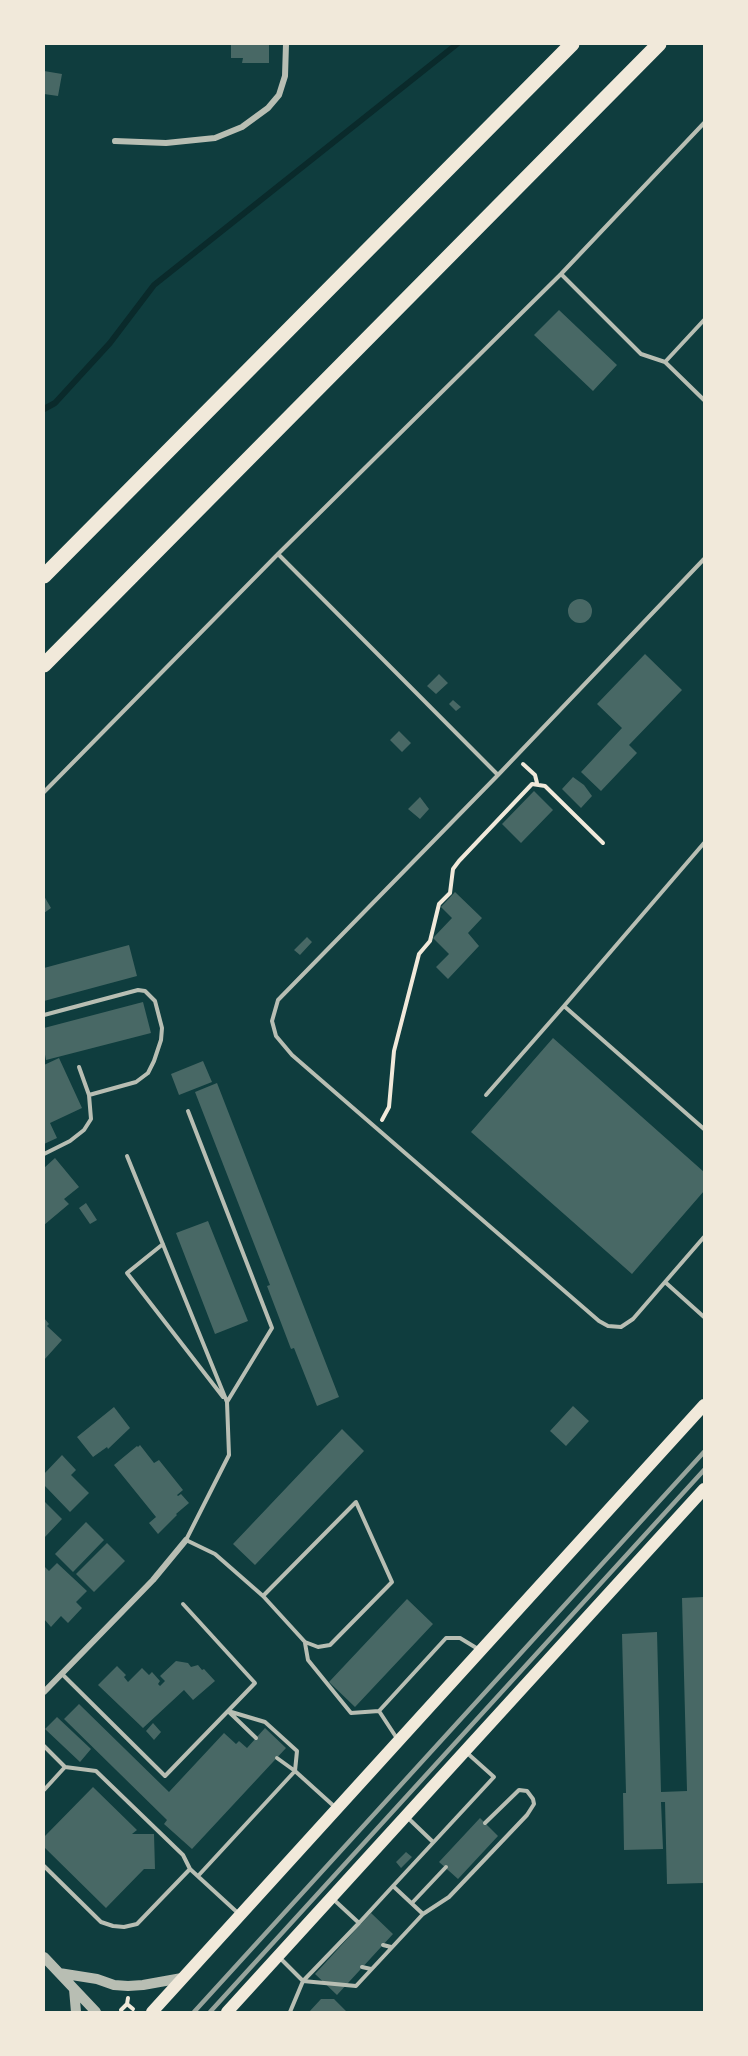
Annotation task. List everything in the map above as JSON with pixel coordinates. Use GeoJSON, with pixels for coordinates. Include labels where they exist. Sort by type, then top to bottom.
{"type":"FeatureCollection","features":[{"type":"Feature","properties":{"kind":"highway"},"geometry":{"type":"LineString","coordinates":[[44,576],[572,44]]}},
{"type":"Feature","properties":{"kind":"highway"},"geometry":{"type":"LineString","coordinates":[[44,665],[659,44]]}},
{"type":"Feature","properties":{"kind":"main road"},"geometry":{"type":"LineString","coordinates":[[152,2013],[705,1405]]}},
{"type":"Feature","properties":{"kind":"main road"},"geometry":{"type":"LineString","coordinates":[[227,2013],[705,1489]]}},
{"type":"Feature","properties":{"kind":"street"},"geometry":{"type":"LineString","coordinates":[[115,141],[176,142],[215,138],[242,127],[268,108],[279,94],[285,76],[286,44]]}},
{"type":"Feature","properties":{"kind":"street"},"geometry":{"type":"LineString","coordinates":[[44,1692],[153,1580],[186,1540]]}},
{"type":"Feature","properties":{"kind":"street"},"geometry":{"type":"LineString","coordinates":[[44,1957],[96,2013]]}},
{"type":"Feature","properties":{"kind":"street"},"geometry":{"type":"LineString","coordinates":[[59,1973],[128,1986],[182,1978]]}},
{"type":"Feature","properties":{"kind":"street"},"geometry":{"type":"LineString","coordinates":[[74,1989],[76,2013]]}},
{"type":"Feature","properties":{"kind":"lane"},"geometry":{"type":"LineString","coordinates":[[44,792],[278,554],[561,274],[705,123]]}},
{"type":"Feature","properties":{"kind":"lane"},"geometry":{"type":"LineString","coordinates":[[561,274],[641,354],[666,362],[705,400]]}},
{"type":"Feature","properties":{"kind":"lane"},"geometry":{"type":"LineString","coordinates":[[666,362],[705,320]]}},
{"type":"Feature","properties":{"kind":"lane"},"geometry":{"type":"LineString","coordinates":[[278,554],[498,775]]}},
{"type":"Feature","properties":{"kind":"lane"},"geometry":{"type":"LineString","coordinates":[[705,559],[278,1000],[272,1021],[276,1036],[292,1055],[598,1321],[608,1326],[621,1327],[633,1319],[705,1237]]}},
{"type":"Feature","properties":{"kind":"lane"},"geometry":{"type":"LineString","coordinates":[[486,1095],[705,843]]}},
{"type":"Feature","properties":{"kind":"lane"},"geometry":{"type":"LineString","coordinates":[[44,1015],[138,990],[146,991],[155,1001],[162,1028],[161,1040],[148,1073],[136,1082],[89,1095]]}},
{"type":"Feature","properties":{"kind":"lane"},"geometry":{"type":"LineString","coordinates":[[564,1006],[705,1129]]}},
{"type":"Feature","properties":{"kind":"lane"},"geometry":{"type":"LineString","coordinates":[[44,1154],[70,1141],[84,1130],[91,1119],[89,1095],[79,1067]]}},
{"type":"Feature","properties":{"kind":"lane"},"geometry":{"type":"LineString","coordinates":[[188,1111],[272,1328],[227,1402]]}},
{"type":"Feature","properties":{"kind":"lane"},"geometry":{"type":"LineString","coordinates":[[127,1156],[227,1402],[229,1455],[186,1540],[214,1554],[263,1596],[305,1642],[318,1647],[330,1645],[392,1582],[356,1502],[263,1596]]}},
{"type":"Feature","properties":{"kind":"lane"},"geometry":{"type":"LineString","coordinates":[[163,1244],[127,1273],[227,1402]]}},
{"type":"Feature","properties":{"kind":"lane"},"geometry":{"type":"LineString","coordinates":[[665,1282],[704,1317]]}},
{"type":"Feature","properties":{"kind":"lane"},"geometry":{"type":"LineString","coordinates":[[62,1674],[165,1776],[255,1683],[183,1604]]}},
{"type":"Feature","properties":{"kind":"lane"},"geometry":{"type":"LineString","coordinates":[[305,1642],[308,1660],[351,1713],[379,1711],[446,1638],[460,1638],[481,1651]]}},
{"type":"Feature","properties":{"kind":"lane"},"geometry":{"type":"LineString","coordinates":[[228,1711],[256,1738]]}},
{"type":"Feature","properties":{"kind":"lane"},"geometry":{"type":"LineString","coordinates":[[198,1876],[295,1771],[297,1751],[265,1722],[228,1711]]}},
{"type":"Feature","properties":{"kind":"lane"},"geometry":{"type":"LineString","coordinates":[[379,1711],[398,1742]]}},
{"type":"Feature","properties":{"kind":"lane"},"geometry":{"type":"LineString","coordinates":[[44,1746],[65,1767],[96,1771],[183,1855],[190,1869],[240,1915]]}},
{"type":"Feature","properties":{"kind":"lane"},"geometry":{"type":"LineString","coordinates":[[290,2013],[303,1981],[325,1961],[494,1777],[465,1752]]}},
{"type":"Feature","properties":{"kind":"lane"},"geometry":{"type":"LineString","coordinates":[[277,1758],[337,1809]]}},
{"type":"Feature","properties":{"kind":"lane"},"geometry":{"type":"LineString","coordinates":[[44,1790],[65,1767]]}},
{"type":"Feature","properties":{"kind":"lane"},"geometry":{"type":"LineString","coordinates":[[278,1957],[303,1981],[356,1986],[423,1914],[457,1889],[527,1815],[534,1804],[534,1799],[527,1791],[519,1790],[485,1823]]}},
{"type":"Feature","properties":{"kind":"lane"},"geometry":{"type":"LineString","coordinates":[[406,1817],[433,1842]]}},
{"type":"Feature","properties":{"kind":"lane"},"geometry":{"type":"LineString","coordinates":[[44,1866],[100,1922],[124,1927],[137,1924],[190,1869]]}},
{"type":"Feature","properties":{"kind":"lane"},"geometry":{"type":"LineString","coordinates":[[412,1903],[446,1867]]}},
{"type":"Feature","properties":{"kind":"lane"},"geometry":{"type":"LineString","coordinates":[[393,1886],[423,1914]]}},
{"type":"Feature","properties":{"kind":"lane"},"geometry":{"type":"LineString","coordinates":[[332,1898],[358,1923]]}},
{"type":"Feature","properties":{"kind":"lane"},"geometry":{"type":"LineString","coordinates":[[383,1946],[392,1947]]}},
{"type":"Feature","properties":{"kind":"lane"},"geometry":{"type":"LineString","coordinates":[[362,1967],[372,1969]]}},
{"type":"Feature","properties":{"kind":"path"},"geometry":{"type":"LineString","coordinates":[[525,766],[535,775],[537,783]]}},
{"type":"Feature","properties":{"kind":"path"},"geometry":{"type":"LineString","coordinates":[[375,1127],[384,1118],[388,1107],[394,1051],[419,954],[429,941],[440,904],[450,893],[453,869],[532,784],[537,783],[545,786],[603,843]]}},
{"type":"Feature","properties":{"kind":"path"},"geometry":{"type":"LineString","coordinates":[[121,2010],[127,2004],[128,1994]]}},
{"type":"Feature","properties":{"kind":"path"},"geometry":{"type":"LineString","coordinates":[[127,2004],[133,2009]]}},
{"type":"Feature","properties":{"kind":"building"},"geometry":{"type":"Polygon","coordinates":[[[231,44],[269,44],[269,63],[242,63],[243,58],[231,58],[231,44]]]}},
{"type":"Feature","properties":{"kind":"building"},"geometry":{"type":"Polygon","coordinates":[[[44,71],[62,74],[58,96],[44,94],[44,71]]]}},
{"type":"Feature","properties":{"kind":"building"},"geometry":{"type":"Polygon","coordinates":[[[559,310],[617,365],[593,391],[534,335],[559,310]]]}},
{"type":"Feature","properties":{"kind":"building"},"geometry":{"type":"Polygon","coordinates":[[[580,599],[589,602],[592,611],[589,620],[580,623],[571,620],[568,611],[571,602],[580,599]]]}},
{"type":"Feature","properties":{"kind":"building"},"geometry":{"type":"Polygon","coordinates":[[[645,654],[682,690],[629,745],[637,753],[601,791],[581,772],[622,728],[597,704],[645,654]]]}},
{"type":"Feature","properties":{"kind":"building"},"geometry":{"type":"Polygon","coordinates":[[[439,674],[448,683],[436,694],[427,686],[439,674]]]}},
{"type":"Feature","properties":{"kind":"building"},"geometry":{"type":"Polygon","coordinates":[[[453,700],[461,707],[456,711],[449,704],[453,700]]]}},
{"type":"Feature","properties":{"kind":"building"},"geometry":{"type":"Polygon","coordinates":[[[399,731],[411,743],[402,752],[390,740],[399,731]]]}},
{"type":"Feature","properties":{"kind":"building"},"geometry":{"type":"Polygon","coordinates":[[[573,777],[584,785],[592,796],[581,808],[562,789],[573,777]]]}},
{"type":"Feature","properties":{"kind":"building"},"geometry":{"type":"Polygon","coordinates":[[[534,791],[553,810],[521,843],[502,824],[534,791]]]}},
{"type":"Feature","properties":{"kind":"building"},"geometry":{"type":"Polygon","coordinates":[[[420,797],[429,809],[420,819],[408,809],[420,797]]]}},
{"type":"Feature","properties":{"kind":"building"},"geometry":{"type":"Polygon","coordinates":[[[455,892],[482,918],[468,933],[479,946],[448,979],[436,967],[449,954],[433,938],[452,918],[441,907],[455,892]]]}},
{"type":"Feature","properties":{"kind":"building"},"geometry":{"type":"Polygon","coordinates":[[[44,896],[51,908],[44,913],[44,896]]]}},
{"type":"Feature","properties":{"kind":"building"},"geometry":{"type":"Polygon","coordinates":[[[307,937],[312,942],[300,955],[294,950],[307,937]]]}},
{"type":"Feature","properties":{"kind":"building"},"geometry":{"type":"Polygon","coordinates":[[[129,945],[137,976],[44,1001],[44,968],[129,945]]]}},
{"type":"Feature","properties":{"kind":"building"},"geometry":{"type":"Polygon","coordinates":[[[143,1002],[151,1033],[46,1060],[44,1028],[143,1002]]]}},
{"type":"Feature","properties":{"kind":"building"},"geometry":{"type":"Polygon","coordinates":[[[553,1038],[704,1172],[704,1191],[632,1274],[471,1132],[553,1038]]]}},
{"type":"Feature","properties":{"kind":"building"},"geometry":{"type":"Polygon","coordinates":[[[59,1058],[82,1108],[50,1123],[57,1138],[44,1144],[44,1065],[59,1058]]]}},
{"type":"Feature","properties":{"kind":"building"},"geometry":{"type":"Polygon","coordinates":[[[203,1061],[212,1082],[179,1095],[171,1074],[203,1061]]]}},
{"type":"Feature","properties":{"kind":"building"},"geometry":{"type":"Polygon","coordinates":[[[217,1083],[339,1397],[317,1406],[294,1348],[291,1349],[267,1286],[270,1285],[195,1092],[217,1083]]]}},
{"type":"Feature","properties":{"kind":"building"},"geometry":{"type":"Polygon","coordinates":[[[55,1158],[79,1187],[64,1199],[69,1204],[44,1225],[44,1168],[55,1158]]]}},
{"type":"Feature","properties":{"kind":"building"},"geometry":{"type":"Polygon","coordinates":[[[86,1203],[97,1220],[90,1224],[79,1208],[86,1203]]]}},
{"type":"Feature","properties":{"kind":"building"},"geometry":{"type":"Polygon","coordinates":[[[208,1221],[248,1321],[215,1334],[176,1233],[208,1221]]]}},
{"type":"Feature","properties":{"kind":"building"},"geometry":{"type":"Polygon","coordinates":[[[44,1318],[49,1324],[47,1326],[62,1340],[44,1360],[44,1318]]]}},
{"type":"Feature","properties":{"kind":"building"},"geometry":{"type":"Polygon","coordinates":[[[573,1406],[589,1421],[566,1446],[550,1431],[573,1406]]]}},
{"type":"Feature","properties":{"kind":"building"},"geometry":{"type":"Polygon","coordinates":[[[114,1407],[130,1428],[108,1449],[107,1447],[93,1457],[77,1437],[114,1407]]]}},
{"type":"Feature","properties":{"kind":"building"},"geometry":{"type":"Polygon","coordinates":[[[342,1429],[364,1451],[255,1565],[233,1544],[342,1429]]]}},
{"type":"Feature","properties":{"kind":"building"},"geometry":{"type":"Polygon","coordinates":[[[140,1445],[154,1463],[159,1460],[183,1490],[177,1495],[181,1494],[189,1503],[158,1534],[149,1523],[156,1517],[114,1465],[140,1445]]]}},
{"type":"Feature","properties":{"kind":"building"},"geometry":{"type":"Polygon","coordinates":[[[62,1455],[76,1470],[71,1475],[89,1493],[70,1512],[44,1485],[44,1474],[62,1455]]]}},
{"type":"Feature","properties":{"kind":"building"},"geometry":{"type":"Polygon","coordinates":[[[44,1501],[62,1519],[44,1538],[44,1501]]]}},
{"type":"Feature","properties":{"kind":"building"},"geometry":{"type":"Polygon","coordinates":[[[86,1522],[104,1540],[73,1572],[55,1554],[86,1522]]]}},
{"type":"Feature","properties":{"kind":"building"},"geometry":{"type":"Polygon","coordinates":[[[107,1543],[125,1561],[94,1592],[76,1574],[107,1543]]]}},
{"type":"Feature","properties":{"kind":"building"},"geometry":{"type":"Polygon","coordinates":[[[57,1563],[87,1591],[76,1602],[82,1608],[68,1623],[61,1616],[51,1627],[44,1619],[44,1566],[49,1571],[57,1563]]]}},
{"type":"Feature","properties":{"kind":"building"},"geometry":{"type":"Polygon","coordinates":[[[704,1597],[704,1883],[667,1884],[665,1802],[661,1802],[663,1849],[624,1850],[623,1793],[626,1793],[622,1634],[657,1632],[661,1792],[687,1791],[682,1598],[704,1597]]]}},
{"type":"Feature","properties":{"kind":"building"},"geometry":{"type":"Polygon","coordinates":[[[407,1599],[433,1624],[355,1707],[329,1682],[407,1599]]]}},
{"type":"Feature","properties":{"kind":"building"},"geometry":{"type":"Polygon","coordinates":[[[176,1661],[188,1663],[191,1667],[198,1665],[215,1681],[193,1700],[184,1690],[143,1728],[98,1685],[117,1666],[126,1675],[124,1677],[128,1682],[142,1668],[149,1675],[152,1672],[160,1681],[158,1684],[160,1686],[165,1681],[160,1676],[176,1661]]]}},
{"type":"Feature","properties":{"kind":"building"},"geometry":{"type":"Polygon","coordinates":[[[79,1704],[169,1792],[224,1733],[236,1744],[239,1741],[247,1748],[265,1728],[286,1748],[192,1849],[164,1824],[167,1820],[64,1719],[79,1704]]]}},
{"type":"Feature","properties":{"kind":"building"},"geometry":{"type":"Polygon","coordinates":[[[57,1717],[91,1749],[80,1762],[45,1729],[57,1717]]]}},
{"type":"Feature","properties":{"kind":"building"},"geometry":{"type":"Polygon","coordinates":[[[153,1723],[161,1732],[154,1740],[146,1731],[153,1723]]]}},
{"type":"Feature","properties":{"kind":"building"},"geometry":{"type":"Polygon","coordinates":[[[93,1787],[137,1830],[132,1834],[154,1834],[155,1869],[144,1869],[106,1908],[44,1847],[44,1837],[93,1787]]]}},
{"type":"Feature","properties":{"kind":"building"},"geometry":{"type":"Polygon","coordinates":[[[480,1818],[498,1836],[458,1879],[439,1862],[480,1818]]]}},
{"type":"Feature","properties":{"kind":"building"},"geometry":{"type":"Polygon","coordinates":[[[406,1852],[412,1857],[401,1868],[396,1862],[406,1852]]]}},
{"type":"Feature","properties":{"kind":"building"},"geometry":{"type":"Polygon","coordinates":[[[371,1913],[393,1934],[337,1995],[315,1974],[371,1913]]]}},
{"type":"Feature","properties":{"kind":"building"},"geometry":{"type":"Polygon","coordinates":[[[321,1999],[334,1999],[346,2011],[309,2012],[321,1999]]]}},
{"type":"Feature","properties":{"kind":"waterway"},"geometry":{"type":"LineString","coordinates":[[44,409],[55,403],[110,343],[154,285],[457,44]]}},
{"type":"Feature","properties":{"kind":"railway"},"geometry":{"type":"LineString","coordinates":[[194,2012],[704,1452]]}},
{"type":"Feature","properties":{"kind":"railway"},"geometry":{"type":"LineString","coordinates":[[210,2012],[704,1470]]}}]}
